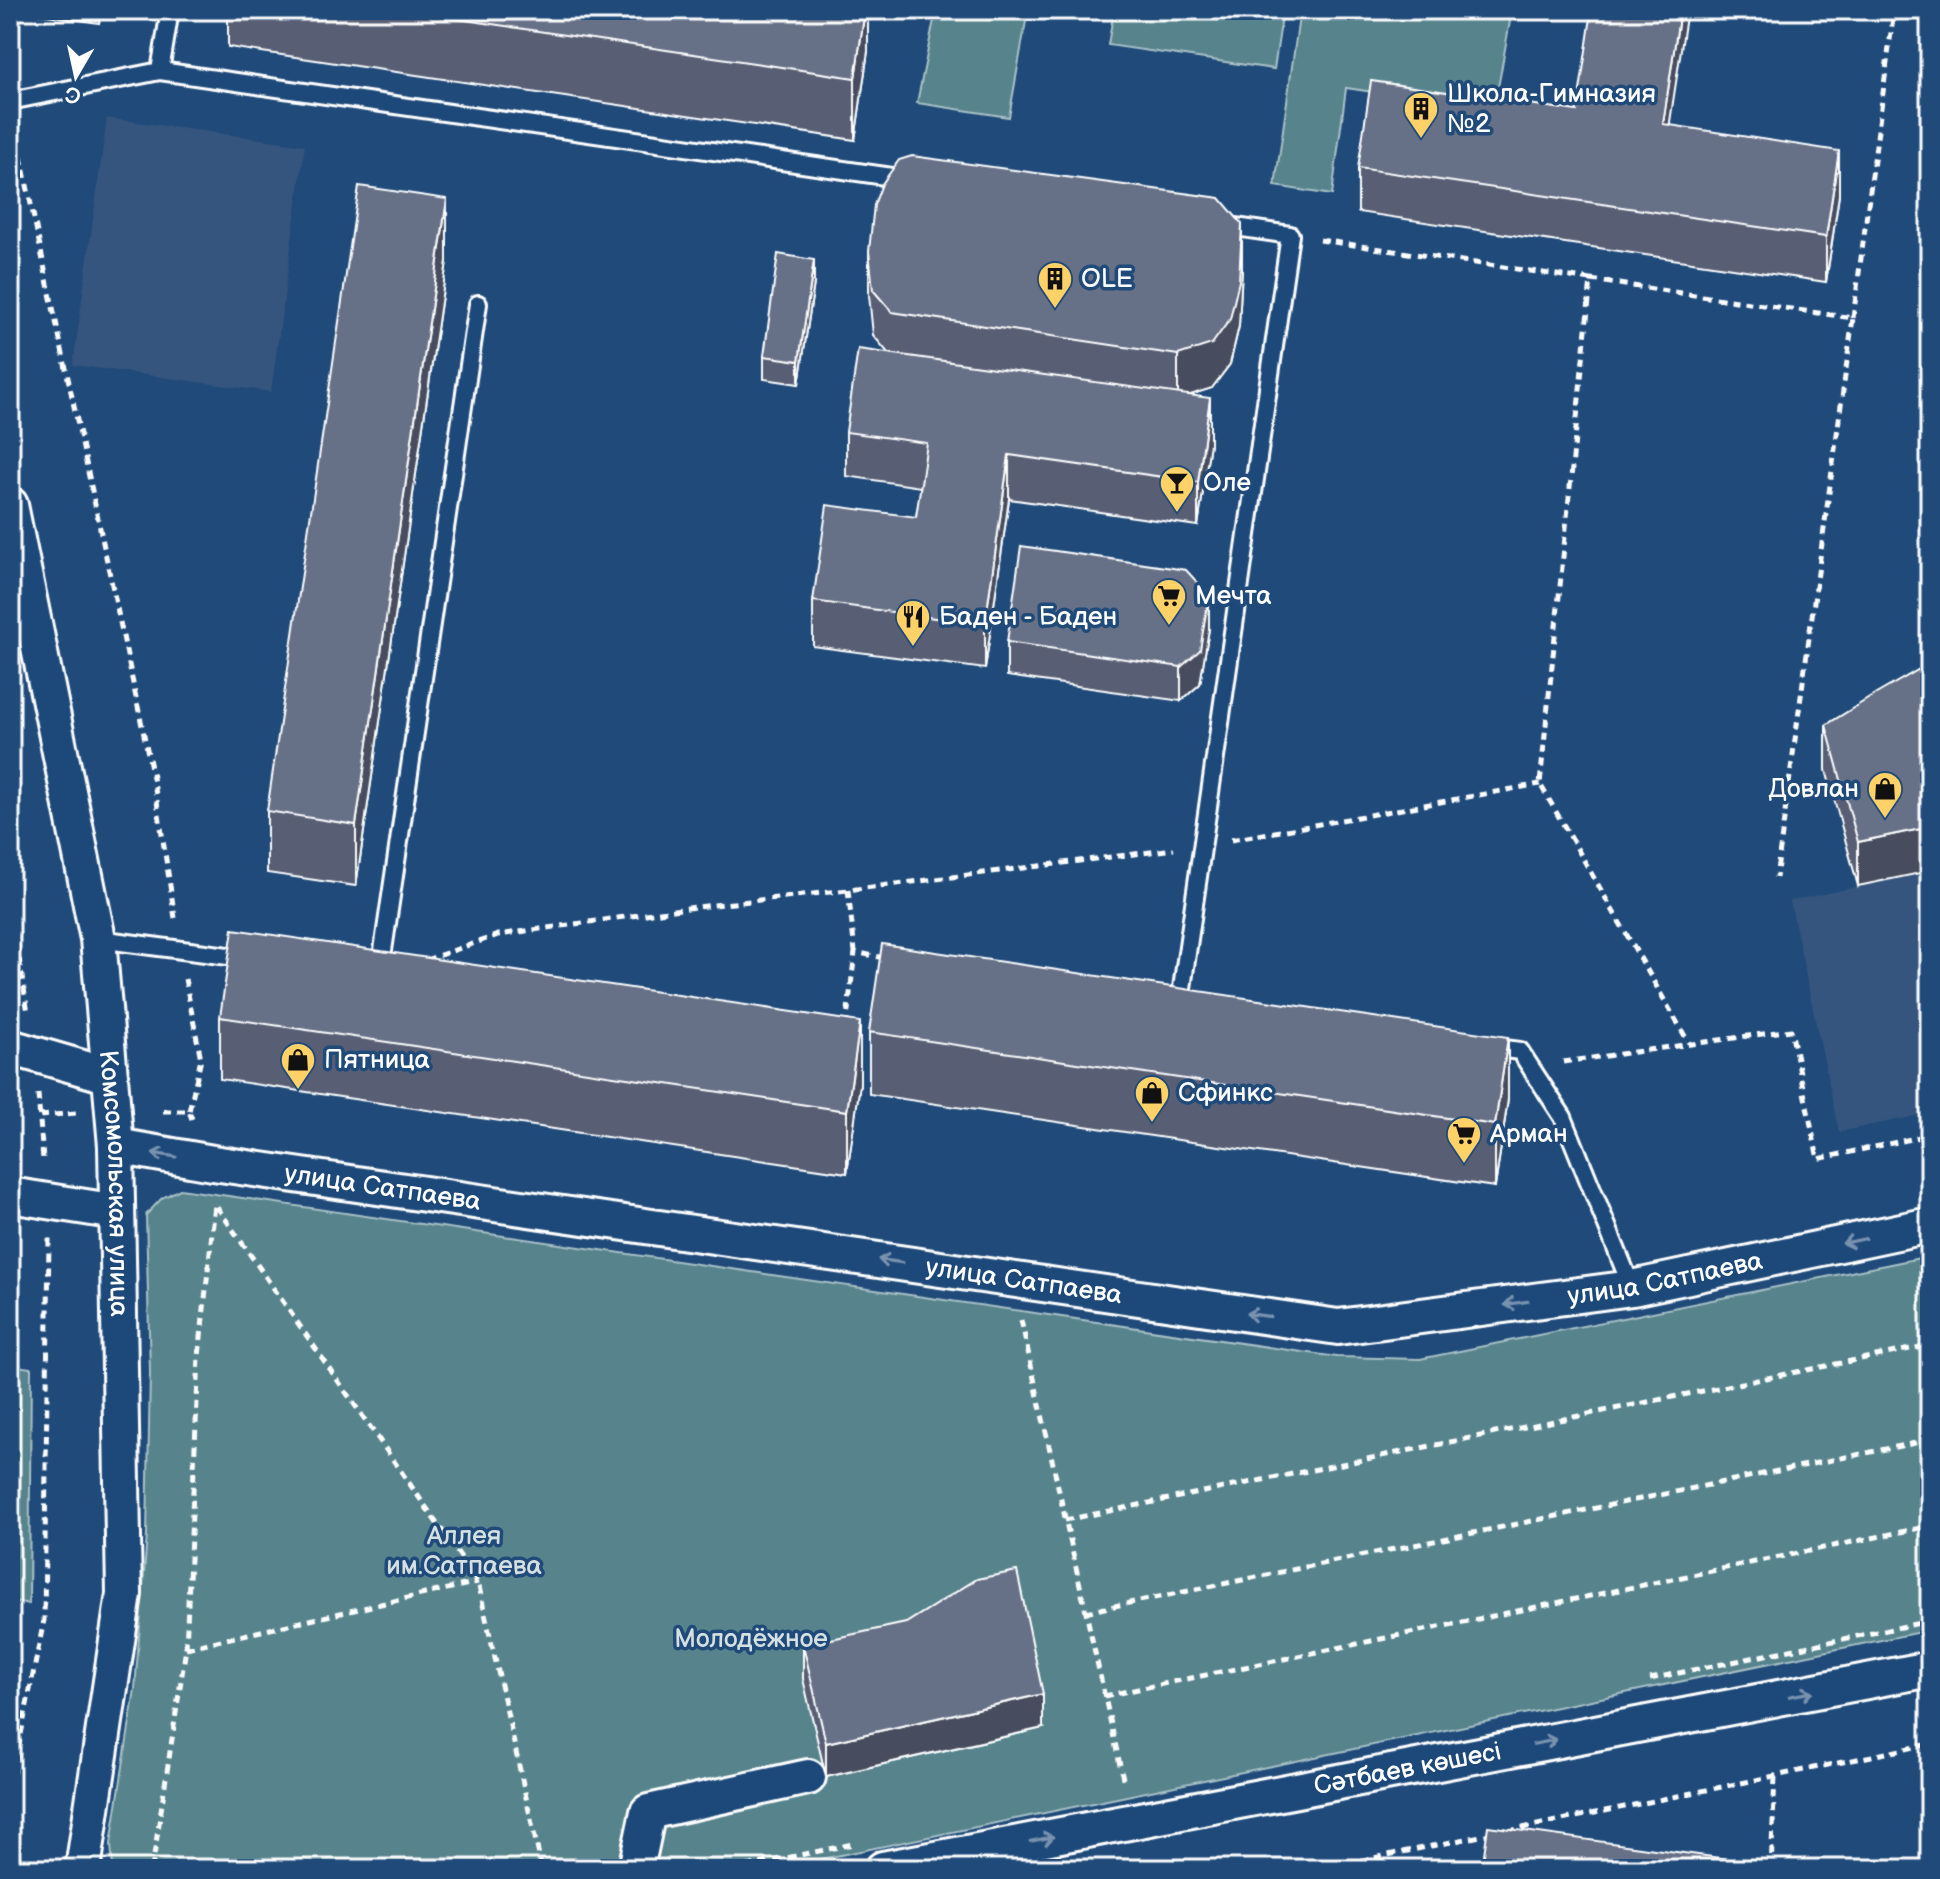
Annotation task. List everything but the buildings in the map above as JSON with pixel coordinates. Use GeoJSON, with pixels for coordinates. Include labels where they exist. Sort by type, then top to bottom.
{"type":"FeatureCollection","features":[{"type":"Feature","properties":{"kind":"street","name":"Комсомольская улица"},"geometry":{"type":"LineString","coordinates":[[10,505],[98,939],[116,1146],[124,1594],[83,1869]]}},
{"type":"Feature","properties":{"kind":"street"},"geometry":{"type":"LineString","coordinates":[[22,1051],[110,1076]]}},
{"type":"Feature","properties":{"kind":"street","name":"улица Сатпаева"},"geometry":{"type":"LineString","coordinates":[[116,1146],[213,1163],[1338,1327],[1632,1288],[1930,1225]]}},
{"type":"Feature","properties":{"kind":"street"},"geometry":{"type":"LineString","coordinates":[[10,1195],[117,1212]]}},
{"type":"Feature","properties":{"kind":"street","name":"Сәтбаев көшесі"},"geometry":{"type":"LineString","coordinates":[[883,1869],[1930,1669]]}},
{"type":"Feature","properties":{"kind":"street"},"geometry":{"type":"LineString","coordinates":[[636,1869],[648,1812],[808,1777]]}},
{"type":"Feature","properties":{"kind":"lane"},"geometry":{"type":"LineString","coordinates":[[160,71],[170,10]]}},
{"type":"Feature","properties":{"kind":"lane"},"geometry":{"type":"LineString","coordinates":[[10,101],[160,71],[929,183]]}},
{"type":"Feature","properties":{"kind":"lane"},"geometry":{"type":"LineString","coordinates":[[1180,1002],[1290,235],[1212,224]]}},
{"type":"Feature","properties":{"kind":"lane"},"geometry":{"type":"LineString","coordinates":[[380,976],[478,304]]}},
{"type":"Feature","properties":{"kind":"lane"},"geometry":{"type":"LineString","coordinates":[[98,939],[272,962]]}},
{"type":"Feature","properties":{"kind":"lane"},"geometry":{"type":"LineString","coordinates":[[1474,1045],[1520,1051],[1563,1117],[1632,1288]]}},
{"type":"Feature","properties":{"kind":"path"},"geometry":{"type":"LineString","coordinates":[[1776,878],[1894,10]]}},
{"type":"Feature","properties":{"kind":"path"},"geometry":{"type":"LineString","coordinates":[[13,122],[154,782],[179,950],[201,1059],[189,1111]]}},
{"type":"Feature","properties":{"kind":"path"},"geometry":{"type":"LineString","coordinates":[[1290,235],[1853,318]]}},
{"type":"Feature","properties":{"kind":"path"},"geometry":{"type":"LineString","coordinates":[[1591,280],[1540,784],[1689,1043]]}},
{"type":"Feature","properties":{"kind":"path"},"geometry":{"type":"LineString","coordinates":[[380,976],[498,935],[688,908],[1202,845],[1540,784]]}},
{"type":"Feature","properties":{"kind":"path"},"geometry":{"type":"LineString","coordinates":[[845,1040],[855,952],[848,890]]}},
{"type":"Feature","properties":{"kind":"path"},"geometry":{"type":"LineString","coordinates":[[10,904],[22,1051],[49,1221],[44,1620],[10,1789]]}},
{"type":"Feature","properties":{"kind":"path"},"geometry":{"type":"LineString","coordinates":[[855,952],[892,960]]}},
{"type":"Feature","properties":{"kind":"path"},"geometry":{"type":"LineString","coordinates":[[1530,1067],[1791,1030],[1818,1159],[1930,1135]]}},
{"type":"Feature","properties":{"kind":"path"},"geometry":{"type":"LineString","coordinates":[[152,1869],[186,1648],[199,1356],[215,1204],[478,1582],[542,1869]]}},
{"type":"Feature","properties":{"kind":"path"},"geometry":{"type":"LineString","coordinates":[[1021,1320],[1125,1788]]}},
{"type":"Feature","properties":{"kind":"path"},"geometry":{"type":"LineString","coordinates":[[1065,1520],[1930,1345]]}},
{"type":"Feature","properties":{"kind":"path"},"geometry":{"type":"LineString","coordinates":[[1085,1612],[1930,1440]]}},
{"type":"Feature","properties":{"kind":"path"},"geometry":{"type":"LineString","coordinates":[[1104,1696],[1930,1526]]}},
{"type":"Feature","properties":{"kind":"path"},"geometry":{"type":"LineString","coordinates":[[186,1648],[478,1582]]}},
{"type":"Feature","properties":{"kind":"path"},"geometry":{"type":"LineString","coordinates":[[1320,1869],[1930,1744]]}},
{"type":"Feature","properties":{"kind":"path"},"geometry":{"type":"LineString","coordinates":[[1771,1869],[1775,1776]]}},
{"type":"Feature","properties":{"kind":"shaded area"},"geometry":{"type":"Polygon","coordinates":[[[107,118],[305,145],[271,392],[73,365],[107,118]]]}},
{"type":"Feature","properties":{"kind":"shaded area"},"geometry":{"type":"Polygon","coordinates":[[[1930,871],[1930,1113],[1839,1132],[1790,901],[1930,871]]]}},
{"type":"Feature","properties":{"kind":"green space"},"geometry":{"type":"Polygon","coordinates":[[[936,10],[1028,10],[1009,117],[917,103],[936,10]]]}},
{"type":"Feature","properties":{"kind":"green space"},"geometry":{"type":"Polygon","coordinates":[[[1114,10],[1283,10],[1274,69],[1108,45],[1114,10]]]}},
{"type":"Feature","properties":{"kind":"green space"},"geometry":{"type":"Polygon","coordinates":[[[1300,10],[1512,10],[1494,110],[1346,88],[1332,195],[1275,186],[1300,10]]]}},
{"type":"Feature","properties":{"kind":"green space","name":"Аллея им.Сатпаева"},"geometry":{"type":"Polygon","coordinates":[[[180,1189],[1337,1357],[1420,1359],[1930,1256],[1930,1630],[773,1869],[113,1869],[111,1844],[135,1689],[147,1535],[150,1372],[146,1215],[162,1198],[180,1189]]]}},
{"type":"Feature","properties":{"kind":"green space"},"geometry":{"type":"Polygon","coordinates":[[[10,1365],[31,1368],[29,1604],[10,1600],[10,1365]]]}},
{"type":"Feature","properties":{"kind":"place","name":"Школа-Гимназия №2"},"geometry":{"type":"Point","coordinates":[1421,140]}},
{"type":"Feature","properties":{"kind":"place","name":"OLE"},"geometry":{"type":"Point","coordinates":[1055,310]}},
{"type":"Feature","properties":{"kind":"place","name":"Оле"},"geometry":{"type":"Point","coordinates":[1177,514]}},
{"type":"Feature","properties":{"kind":"place","name":"Мечта"},"geometry":{"type":"Point","coordinates":[1169,627]}},
{"type":"Feature","properties":{"kind":"place","name":"Баден - Баден"},"geometry":{"type":"Point","coordinates":[913,648]}},
{"type":"Feature","properties":{"kind":"place","name":"Довлан"},"geometry":{"type":"Point","coordinates":[1885,820]}},
{"type":"Feature","properties":{"kind":"place","name":"Пятница"},"geometry":{"type":"Point","coordinates":[298,1091]}},
{"type":"Feature","properties":{"kind":"place","name":"Сфинкс"},"geometry":{"type":"Point","coordinates":[1152,1124]}},
{"type":"Feature","properties":{"kind":"place","name":"Арман"},"geometry":{"type":"Point","coordinates":[1464,1165]}},
{"type":"Feature","properties":{"kind":"park label","name":"Молодёжное"},"geometry":{"type":"Point","coordinates":[751,1639]}}]}
